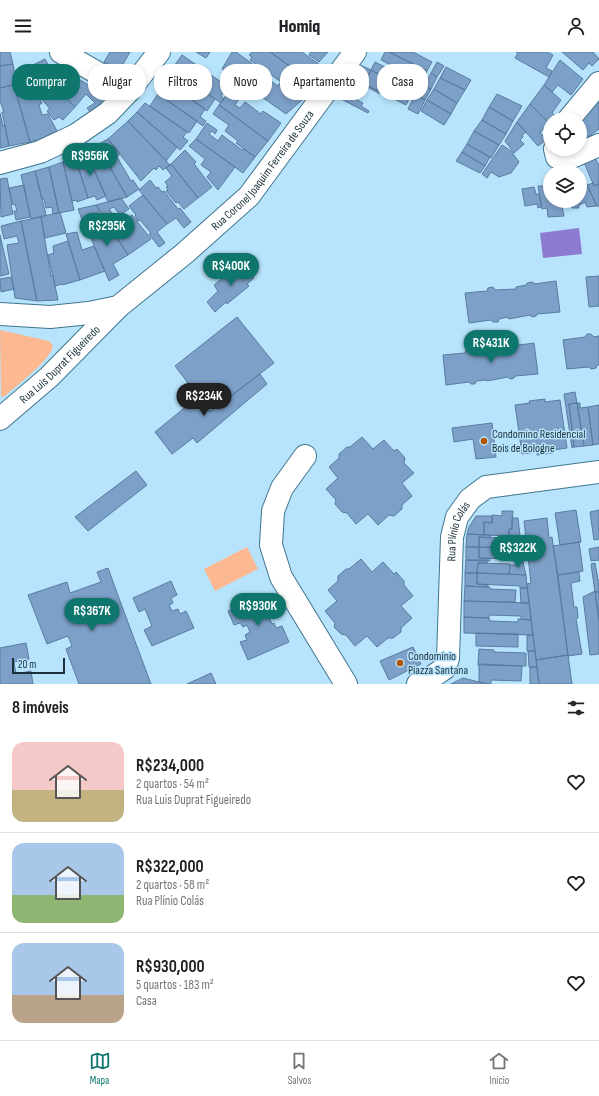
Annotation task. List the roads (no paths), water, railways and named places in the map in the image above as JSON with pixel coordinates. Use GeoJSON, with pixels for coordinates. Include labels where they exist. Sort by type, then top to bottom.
{"type":"FeatureCollection","features":[{"type":"Feature","properties":{"kind":"street"},"geometry":{"type":"LineString","coordinates":[[62,52],[88,67]]}},
{"type":"Feature","properties":{"kind":"street"},"geometry":{"type":"LineString","coordinates":[[146,69],[159,52]]}},
{"type":"Feature","properties":{"kind":"street","name":"Rua Coronel Joaquim Ferreira de Souza"},"geometry":{"type":"LineString","coordinates":[[0,314],[50,317],[89,313],[118,307],[185,253],[250,196],[355,52]]}},
{"type":"Feature","properties":{"kind":"street"},"geometry":{"type":"LineString","coordinates":[[575,112],[599,83]]}},
{"type":"Feature","properties":{"kind":"street"},"geometry":{"type":"LineString","coordinates":[[0,164],[40,152],[76,135],[108,113],[120,100]]}},
{"type":"Feature","properties":{"kind":"street"},"geometry":{"type":"LineString","coordinates":[[587,150],[599,145]]}},
{"type":"Feature","properties":{"kind":"street"},"geometry":{"type":"LineString","coordinates":[[560,156],[565,160],[574,156]]}},
{"type":"Feature","properties":{"kind":"street","name":"Rua Luis Duprat Figueiredo"},"geometry":{"type":"LineString","coordinates":[[0,419],[49,377],[118,307]]}},
{"type":"Feature","properties":{"kind":"street"},"geometry":{"type":"LineString","coordinates":[[305,456],[282,488],[273,511],[271,545],[281,577],[346,684]]}},
{"type":"Feature","properties":{"kind":"street","name":"Rua Plínio Colás"},"geometry":{"type":"LineString","coordinates":[[418,684],[429,679],[444,668],[448,658],[452,537],[457,517],[470,499],[486,487],[599,472]]}},
{"type":"Feature","properties":{"kind":"place","name":"Condomíno Residencial Bois de Bologne"},"geometry":{"type":"Point","coordinates":[484,441]}},
{"type":"Feature","properties":{"kind":"place","name":"Condomínio Piazza Santana"},"geometry":{"type":"Point","coordinates":[400,663]}}]}
